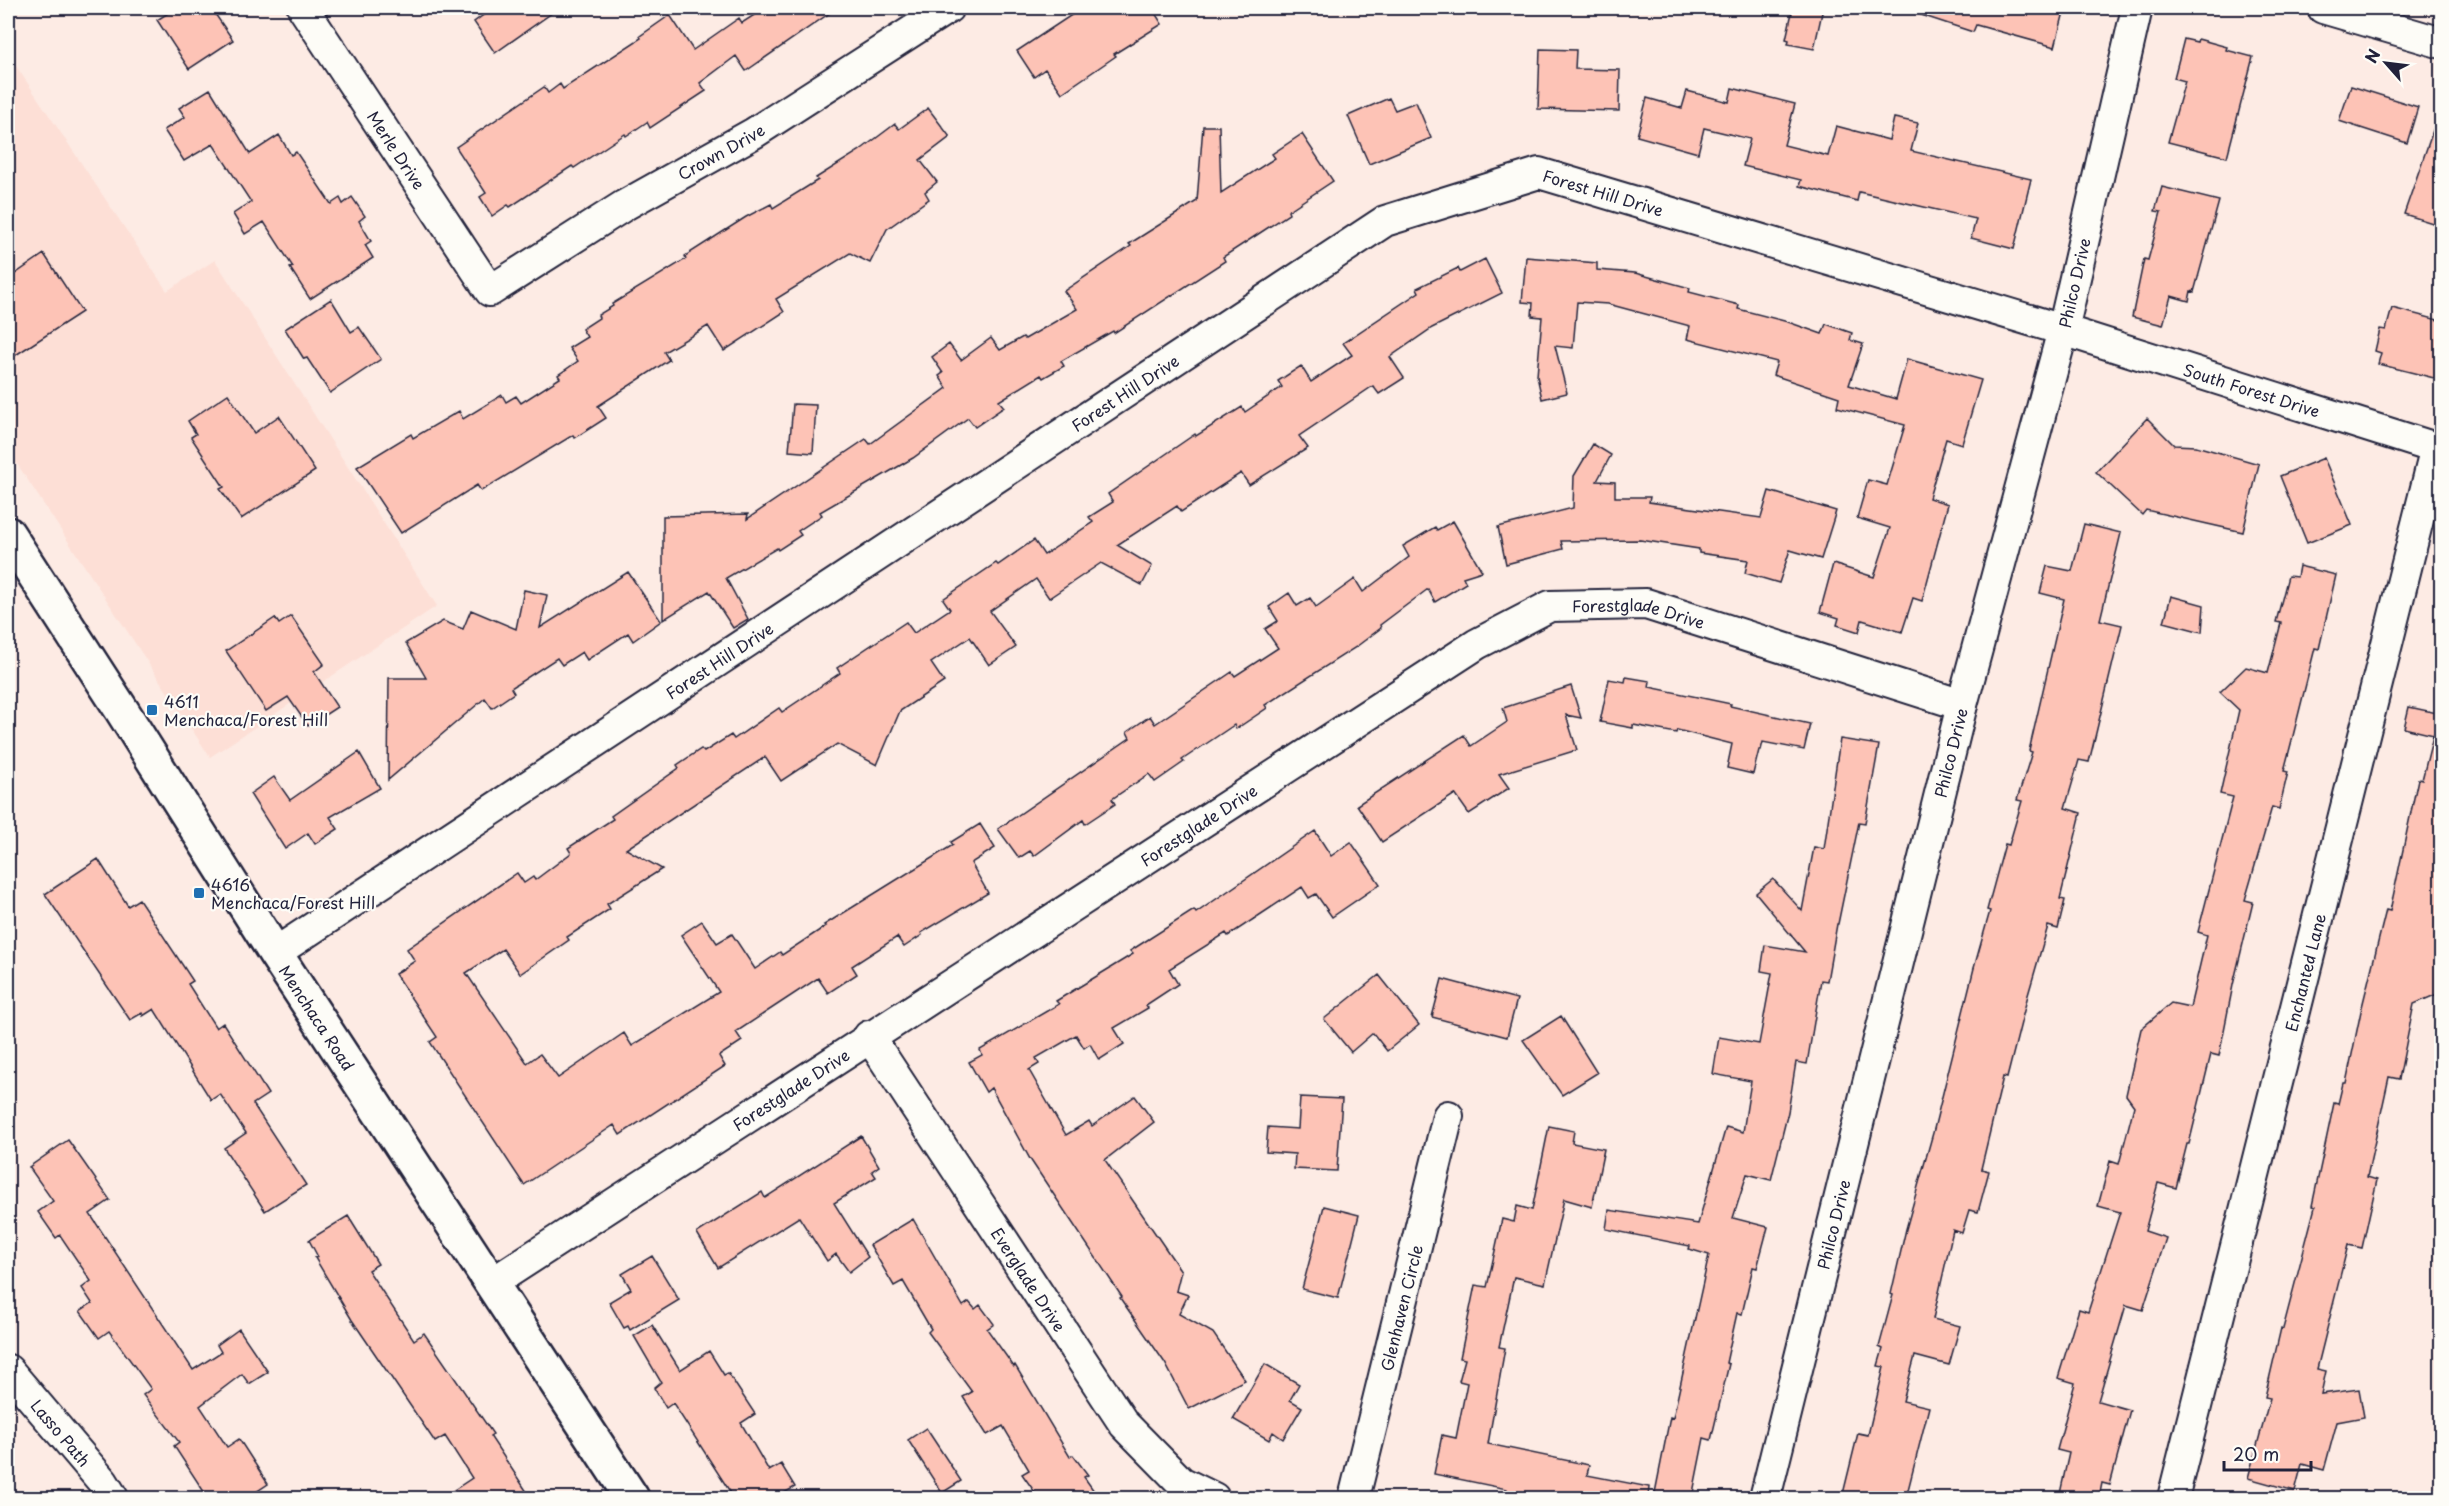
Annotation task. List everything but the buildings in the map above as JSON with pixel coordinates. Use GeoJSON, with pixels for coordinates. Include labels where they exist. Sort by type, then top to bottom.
{"type":"FeatureCollection","features":[{"type":"Feature","properties":{"kind":"main road","name":"Menchaca Road"},"geometry":{"type":"LineString","coordinates":[[8,534],[122,709],[275,953],[632,1498]]}},
{"type":"Feature","properties":{"kind":"street","name":"Merle Drive"},"geometry":{"type":"LineString","coordinates":[[303,8],[490,291]]}},
{"type":"Feature","properties":{"kind":"street","name":"Crown Drive"},"geometry":{"type":"LineString","coordinates":[[490,291],[625,205],[754,133],[948,8]]}},
{"type":"Feature","properties":{"kind":"street","name":"Philco Drive"},"geometry":{"type":"LineString","coordinates":[[1765,1498],[1962,705],[2063,330],[2137,8]]}},
{"type":"Feature","properties":{"kind":"street"},"geometry":{"type":"LineString","coordinates":[[2323,8],[2442,44]]}},
{"type":"Feature","properties":{"kind":"street","name":"Forest Hill Drive"},"geometry":{"type":"LineString","coordinates":[[275,953],[1385,221],[1539,173],[2063,330]]}},
{"type":"Feature","properties":{"kind":"street","name":"South Forest Drive"},"geometry":{"type":"LineString","coordinates":[[2063,330],[2439,449]]}},
{"type":"Feature","properties":{"kind":"street","name":"Enchanted Lane"},"geometry":{"type":"LineString","coordinates":[[2173,1498],[2439,449]]}},
{"type":"Feature","properties":{"kind":"street","name":"Forestglade Drive"},"geometry":{"type":"LineString","coordinates":[[492,1283],[869,1036],[1477,644],[1550,606],[1646,604],[1962,705]]}},
{"type":"Feature","properties":{"kind":"street","name":"Everglade Drive"},"geometry":{"type":"LineString","coordinates":[[869,1036],[1124,1424],[1181,1482],[1214,1498]]}},
{"type":"Feature","properties":{"kind":"street","name":"Glenhaven Circle"},"geometry":{"type":"LineString","coordinates":[[1354,1498],[1448,1116]]}},
{"type":"Feature","properties":{"kind":"street","name":"Lasso Path"},"geometry":{"type":"LineString","coordinates":[[8,1370],[103,1482],[113,1498]]}},
{"type":"Feature","properties":{"kind":"shaded area"},"geometry":{"type":"Polygon","coordinates":[[[8,54],[167,291],[215,260],[437,606],[210,757],[8,450],[8,54]]]}},
{"type":"Feature","properties":{"kind":"place","name":"4611 Menchaca/Forest Hill"},"geometry":{"type":"Point","coordinates":[152,710]}},
{"type":"Feature","properties":{"kind":"place","name":"4616 Menchaca/Forest Hill"},"geometry":{"type":"Point","coordinates":[199,893]}}]}
